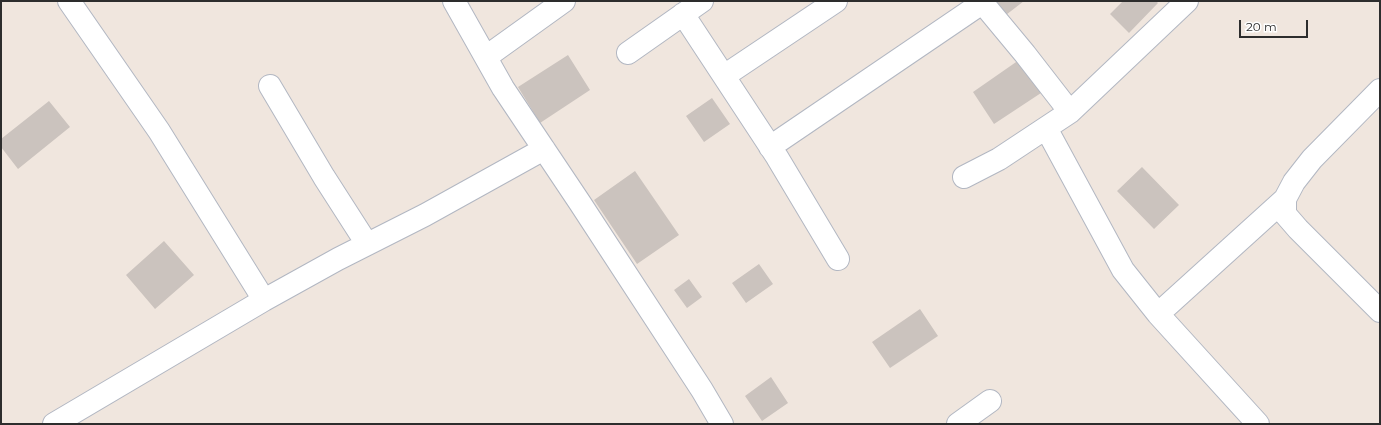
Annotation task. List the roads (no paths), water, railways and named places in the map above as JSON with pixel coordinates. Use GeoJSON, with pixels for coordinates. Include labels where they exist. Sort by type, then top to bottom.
{"type":"FeatureCollection","features":[{"type":"Feature","properties":{"kind":"street"},"geometry":{"type":"LineString","coordinates":[[69,1],[158,131],[264,300]]}},
{"type":"Feature","properties":{"kind":"street"},"geometry":{"type":"LineString","coordinates":[[454,1],[503,88],[702,390],[722,424]]}},
{"type":"Feature","properties":{"kind":"street"},"geometry":{"type":"LineString","coordinates":[[486,57],[564,1]]}},
{"type":"Feature","properties":{"kind":"street"},"geometry":{"type":"LineString","coordinates":[[628,53],[702,1]]}},
{"type":"Feature","properties":{"kind":"street"},"geometry":{"type":"LineString","coordinates":[[724,76],[836,1]]}},
{"type":"Feature","properties":{"kind":"street"},"geometry":{"type":"LineString","coordinates":[[964,177],[999,159],[1070,112],[1187,1]]}},
{"type":"Feature","properties":{"kind":"street"},"geometry":{"type":"LineString","coordinates":[[770,147],[982,2],[1070,112]]}},
{"type":"Feature","properties":{"kind":"street"},"geometry":{"type":"LineString","coordinates":[[683,14],[770,147],[838,259]]}},
{"type":"Feature","properties":{"kind":"street"},"geometry":{"type":"LineString","coordinates":[[270,86],[324,177],[367,244]]}},
{"type":"Feature","properties":{"kind":"street"},"geometry":{"type":"LineString","coordinates":[[1158,314],[1285,199],[1294,182],[1312,159],[1380,90]]}},
{"type":"Feature","properties":{"kind":"street"},"geometry":{"type":"LineString","coordinates":[[1046,128],[1123,270],[1158,314],[1258,424]]}},
{"type":"Feature","properties":{"kind":"street"},"geometry":{"type":"LineString","coordinates":[[54,424],[264,300],[544,149]]}},
{"type":"Feature","properties":{"kind":"street"},"geometry":{"type":"LineString","coordinates":[[1285,199],[1285,214],[1298,229],[1380,311]]}},
{"type":"Feature","properties":{"kind":"street"},"geometry":{"type":"LineString","coordinates":[[958,424],[990,401]]}}]}
